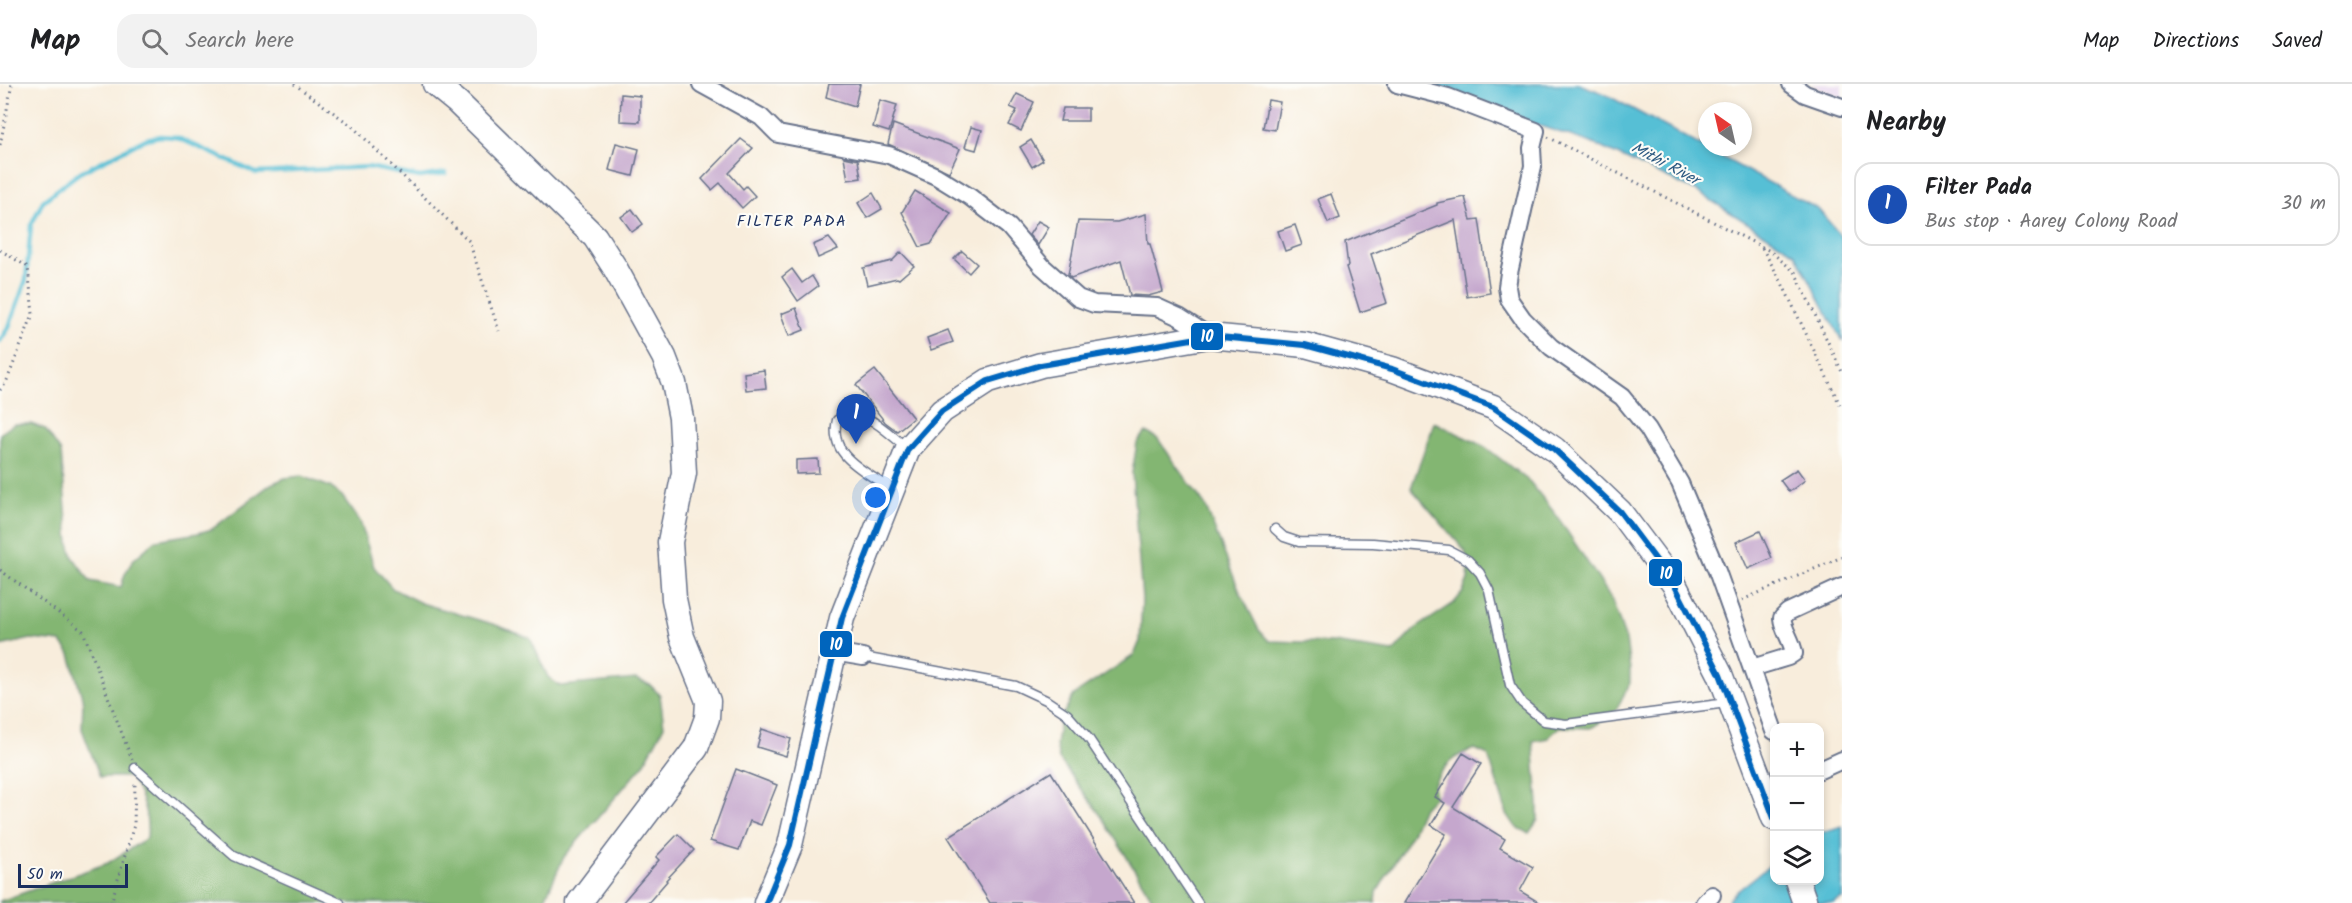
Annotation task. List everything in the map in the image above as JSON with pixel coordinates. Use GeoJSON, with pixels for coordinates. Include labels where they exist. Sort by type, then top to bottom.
{"type":"FeatureCollection","features":[{"type":"Feature","properties":{"kind":"main road"},"geometry":{"type":"LineString","coordinates":[[435,84],[457,102],[595,237],[615,268],[664,357],[674,383],[681,418],[684,473],[670,542],[674,599],[682,637],[708,701],[707,718],[696,748],[579,903]]}},
{"type":"Feature","properties":{"kind":"main road"},"geometry":{"type":"LineString","coordinates":[[766,903],[790,845],[842,618],[908,449],[942,411],[988,381],[1041,365],[1209,336],[1305,345],[1392,369],[1493,406],[1554,449],[1620,512],[1667,575],[1720,674],[1730,702],[1770,785]]}},
{"type":"Feature","properties":{"kind":"main road"},"geometry":{"type":"LineString","coordinates":[[1799,885],[1804,903]]}},
{"type":"Feature","properties":{"kind":"street"},"geometry":{"type":"LineString","coordinates":[[701,84],[761,117],[778,134],[889,155],[936,176],[970,197],[1009,227],[1042,266],[1078,298],[1094,304],[1157,307],[1179,317],[1209,336]]}},
{"type":"Feature","properties":{"kind":"street"},"geometry":{"type":"LineString","coordinates":[[1397,84],[1448,97],[1536,131],[1532,148],[1533,166],[1509,273],[1507,287],[1509,299],[1523,319],[1551,347],[1622,397],[1648,429],[1680,483],[1717,571],[1771,723]]}},
{"type":"Feature","properties":{"kind":"street"},"geometry":{"type":"LineString","coordinates":[[1791,84],[1805,94],[1842,107]]}},
{"type":"Feature","properties":{"kind":"street"},"geometry":{"type":"LineString","coordinates":[[1752,668],[1794,653],[1783,625],[1782,618],[1788,612],[1842,587]]}},
{"type":"Feature","properties":{"kind":"street"},"geometry":{"type":"LineString","coordinates":[[833,652],[863,657]]}},
{"type":"Feature","properties":{"kind":"street"},"geometry":{"type":"LineString","coordinates":[[1824,768],[1842,760]]}},
{"type":"Feature","properties":{"kind":"lane"},"geometry":{"type":"LineString","coordinates":[[892,490],[842,454],[834,433],[837,420],[847,414],[861,414],[908,449]]}},
{"type":"Feature","properties":{"kind":"lane"},"geometry":{"type":"LineString","coordinates":[[1275,529],[1284,537],[1299,542],[1372,543],[1449,550],[1468,560],[1480,573],[1489,590],[1510,686],[1522,703],[1544,721],[1566,724],[1730,702]]}},
{"type":"Feature","properties":{"kind":"lane"},"geometry":{"type":"LineString","coordinates":[[863,657],[1016,686],[1046,700],[1067,714],[1089,739],[1198,903]]}},
{"type":"Feature","properties":{"kind":"lane"},"geometry":{"type":"LineString","coordinates":[[135,768],[234,856],[340,903]]}},
{"type":"Feature","properties":{"kind":"path"},"geometry":{"type":"LineString","coordinates":[[0,145],[12,84]]}},
{"type":"Feature","properties":{"kind":"path"},"geometry":{"type":"LineString","coordinates":[[294,84],[352,126],[469,241],[499,331]]}},
{"type":"Feature","properties":{"kind":"path"},"geometry":{"type":"LineString","coordinates":[[1536,131],[1770,251],[1795,272],[1842,372]]}},
{"type":"Feature","properties":{"kind":"path"},"geometry":{"type":"LineString","coordinates":[[1762,247],[1780,279],[1842,409]]}},
{"type":"Feature","properties":{"kind":"path"},"geometry":{"type":"LineString","coordinates":[[0,250],[28,267],[33,314],[6,383],[0,390]]}},
{"type":"Feature","properties":{"kind":"path"},"geometry":{"type":"LineString","coordinates":[[1729,605],[1842,557]]}},
{"type":"Feature","properties":{"kind":"path"},"geometry":{"type":"LineString","coordinates":[[0,570],[83,630],[135,768],[134,825],[111,903]]}},
{"type":"Feature","properties":{"kind":"shaded area"},"geometry":{"type":"Polygon","coordinates":[[[1842,84],[1842,98],[1813,85],[1842,84]]]}},
{"type":"Feature","properties":{"kind":"green space"},"geometry":{"type":"Polygon","coordinates":[[[1434,422],[1485,447],[1530,482],[1557,516],[1611,598],[1626,640],[1630,669],[1630,683],[1616,710],[1591,728],[1559,727],[1548,738],[1533,741],[1538,820],[1529,833],[1516,827],[1507,814],[1488,755],[1475,749],[1455,758],[1445,767],[1433,786],[1435,797],[1423,807],[1411,835],[1377,892],[1376,903],[1155,903],[1102,817],[1059,759],[1056,745],[1060,719],[1074,695],[1134,655],[1140,641],[1142,599],[1132,473],[1137,443],[1146,432],[1158,439],[1205,505],[1239,590],[1259,630],[1269,641],[1333,643],[1393,652],[1415,629],[1454,603],[1463,592],[1468,579],[1469,565],[1465,551],[1411,488],[1434,422]]]}},
{"type":"Feature","properties":{"kind":"green space"},"geometry":{"type":"Polygon","coordinates":[[[14,424],[31,424],[45,429],[61,452],[69,543],[73,557],[90,581],[121,587],[133,560],[156,540],[212,529],[271,484],[285,478],[301,476],[330,487],[342,496],[360,521],[374,567],[393,589],[421,603],[496,625],[530,638],[548,677],[560,686],[636,679],[650,685],[660,695],[664,726],[644,764],[564,857],[543,903],[0,903],[0,901],[108,863],[147,838],[144,806],[130,777],[100,777],[82,729],[83,701],[70,654],[61,642],[31,639],[0,646],[0,434],[14,424]]]}},
{"type":"Feature","properties":{"kind":"water","name":"Mithi River"},"geometry":{"type":"Polygon","coordinates":[[[1411,84],[1579,84],[1603,93],[1698,144],[1698,156],[1720,156],[1818,209],[1842,237],[1842,341],[1795,253],[1696,191],[1589,142],[1411,84]]]}},
{"type":"Feature","properties":{"kind":"water"},"geometry":{"type":"Polygon","coordinates":[[[1842,826],[1842,898],[1833,903],[1726,903],[1770,865],[1770,885],[1824,885],[1824,832],[1842,826]]]}},
{"type":"Feature","properties":{"kind":"building"},"geometry":{"type":"Polygon","coordinates":[[[829,84],[860,84],[855,106],[826,97],[829,84]]]}},
{"type":"Feature","properties":{"kind":"building"},"geometry":{"type":"Polygon","coordinates":[[[621,94],[640,96],[640,122],[620,121],[621,94]]]}},
{"type":"Feature","properties":{"kind":"building"},"geometry":{"type":"Polygon","coordinates":[[[1017,94],[1034,102],[1021,131],[1009,125],[1017,110],[1010,107],[1017,94]]]}},
{"type":"Feature","properties":{"kind":"building"},"geometry":{"type":"Polygon","coordinates":[[[880,100],[897,105],[889,132],[873,127],[880,100]]]}},
{"type":"Feature","properties":{"kind":"building"},"geometry":{"type":"Polygon","coordinates":[[[1268,100],[1280,102],[1275,130],[1263,128],[1268,100]]]}},
{"type":"Feature","properties":{"kind":"building"},"geometry":{"type":"Polygon","coordinates":[[[1063,108],[1088,108],[1088,121],[1060,121],[1063,108]]]}},
{"type":"Feature","properties":{"kind":"building"},"geometry":{"type":"Polygon","coordinates":[[[893,124],[960,149],[949,172],[888,144],[893,124]]]}},
{"type":"Feature","properties":{"kind":"building"},"geometry":{"type":"Polygon","coordinates":[[[971,127],[982,130],[976,150],[965,147],[971,127]]]}},
{"type":"Feature","properties":{"kind":"building"},"geometry":{"type":"Polygon","coordinates":[[[741,139],[753,148],[729,173],[743,189],[746,186],[755,196],[742,208],[720,183],[712,190],[702,179],[741,139]]]}},
{"type":"Feature","properties":{"kind":"building"},"geometry":{"type":"Polygon","coordinates":[[[1031,140],[1043,160],[1032,167],[1020,147],[1031,140]]]}},
{"type":"Feature","properties":{"kind":"building"},"geometry":{"type":"Polygon","coordinates":[[[616,143],[639,149],[633,176],[609,170],[616,143]]]}},
{"type":"Feature","properties":{"kind":"building"},"geometry":{"type":"Polygon","coordinates":[[[844,157],[858,160],[861,178],[848,180],[844,157]]]}},
{"type":"Feature","properties":{"kind":"building"},"geometry":{"type":"Polygon","coordinates":[[[915,191],[951,213],[931,244],[920,247],[902,212],[915,191]]]}},
{"type":"Feature","properties":{"kind":"building"},"geometry":{"type":"Polygon","coordinates":[[[873,193],[882,209],[867,218],[858,203],[873,193]]]}},
{"type":"Feature","properties":{"kind":"building"},"geometry":{"type":"Polygon","coordinates":[[[1331,194],[1340,218],[1328,223],[1318,199],[1331,194]]]}},
{"type":"Feature","properties":{"kind":"building"},"geometry":{"type":"Polygon","coordinates":[[[1465,197],[1471,220],[1479,219],[1490,293],[1467,297],[1455,220],[1371,254],[1387,303],[1360,312],[1346,267],[1348,266],[1345,242],[1437,205],[1437,203],[1465,197]]]}},
{"type":"Feature","properties":{"kind":"building"},"geometry":{"type":"Polygon","coordinates":[[[632,209],[643,224],[632,232],[621,217],[632,209]]]}},
{"type":"Feature","properties":{"kind":"building"},"geometry":{"type":"Polygon","coordinates":[[[1146,214],[1148,244],[1150,244],[1163,292],[1148,296],[1130,295],[1121,260],[1071,278],[1068,275],[1078,221],[1117,222],[1146,214]]]}},
{"type":"Feature","properties":{"kind":"building"},"geometry":{"type":"Polygon","coordinates":[[[1038,221],[1049,227],[1038,245],[1029,235],[1038,221]]]}},
{"type":"Feature","properties":{"kind":"building"},"geometry":{"type":"Polygon","coordinates":[[[1295,225],[1302,245],[1285,251],[1278,231],[1295,225]]]}},
{"type":"Feature","properties":{"kind":"building"},"geometry":{"type":"Polygon","coordinates":[[[829,238],[838,249],[818,258],[813,245],[829,238]]]}},
{"type":"Feature","properties":{"kind":"building"},"geometry":{"type":"Polygon","coordinates":[[[962,251],[977,264],[969,273],[954,259],[962,251]]]}},
{"type":"Feature","properties":{"kind":"building"},"geometry":{"type":"Polygon","coordinates":[[[901,252],[914,266],[899,279],[867,285],[863,268],[892,261],[901,252]]]}},
{"type":"Feature","properties":{"kind":"building"},"geometry":{"type":"Polygon","coordinates":[[[792,269],[802,283],[812,276],[818,286],[798,301],[782,277],[792,269]]]}},
{"type":"Feature","properties":{"kind":"building"},"geometry":{"type":"Polygon","coordinates":[[[796,308],[804,330],[789,336],[781,314],[796,308]]]}},
{"type":"Feature","properties":{"kind":"building"},"geometry":{"type":"Polygon","coordinates":[[[948,330],[953,342],[931,350],[927,338],[948,330]]]}},
{"type":"Feature","properties":{"kind":"building"},"geometry":{"type":"Polygon","coordinates":[[[764,370],[766,388],[746,390],[744,373],[764,370]]]}},
{"type":"Feature","properties":{"kind":"building"},"geometry":{"type":"Polygon","coordinates":[[[875,370],[913,418],[897,431],[885,422],[856,385],[875,370]]]}},
{"type":"Feature","properties":{"kind":"building"},"geometry":{"type":"Polygon","coordinates":[[[818,459],[819,473],[796,474],[796,460],[818,459]]]}},
{"type":"Feature","properties":{"kind":"building"},"geometry":{"type":"Polygon","coordinates":[[[1797,469],[1805,480],[1789,492],[1780,480],[1797,469]]]}},
{"type":"Feature","properties":{"kind":"building"},"geometry":{"type":"Polygon","coordinates":[[[1760,531],[1772,558],[1748,569],[1736,542],[1760,531]]]}},
{"type":"Feature","properties":{"kind":"building"},"geometry":{"type":"Polygon","coordinates":[[[762,729],[791,739],[786,756],[757,747],[762,729]]]}},
{"type":"Feature","properties":{"kind":"building"},"geometry":{"type":"Polygon","coordinates":[[[1463,753],[1481,764],[1453,807],[1505,839],[1500,848],[1533,867],[1520,891],[1540,903],[1404,903],[1446,834],[1431,825],[1445,803],[1435,797],[1463,753]]]}},
{"type":"Feature","properties":{"kind":"building"},"geometry":{"type":"Polygon","coordinates":[[[736,769],[777,785],[761,825],[750,821],[739,850],[710,841],[736,769]]]}},
{"type":"Feature","properties":{"kind":"building"},"geometry":{"type":"Polygon","coordinates":[[[1051,772],[1134,903],[990,903],[948,837],[1051,772]]]}},
{"type":"Feature","properties":{"kind":"building"},"geometry":{"type":"Polygon","coordinates":[[[678,834],[694,850],[648,903],[622,903],[659,860],[656,857],[678,834]]]}},
{"type":"Feature","properties":{"kind":"waterway"},"geometry":{"type":"LineString","coordinates":[[0,341],[9,327],[26,280],[31,225],[43,201],[79,173],[146,139],[160,136],[176,137],[256,173],[368,167],[420,177],[446,173]]}},
{"type":"Feature","properties":{"kind":"transit line","name":"10"},"geometry":{"type":"LineString","coordinates":[[766,903],[790,845],[842,618],[908,449],[942,411],[988,381],[1041,365],[1209,336],[1305,345],[1392,369],[1493,407],[1554,449],[1620,512],[1674,584],[1720,674],[1770,807]]}},
{"type":"Feature","properties":{"kind":"place","name":"Filter Pada"},"geometry":{"type":"Point","coordinates":[856,444]}},
{"type":"Feature","properties":{"kind":"district","name":"FILTER PADA"},"geometry":{"type":"Point","coordinates":[792,221]}}]}
